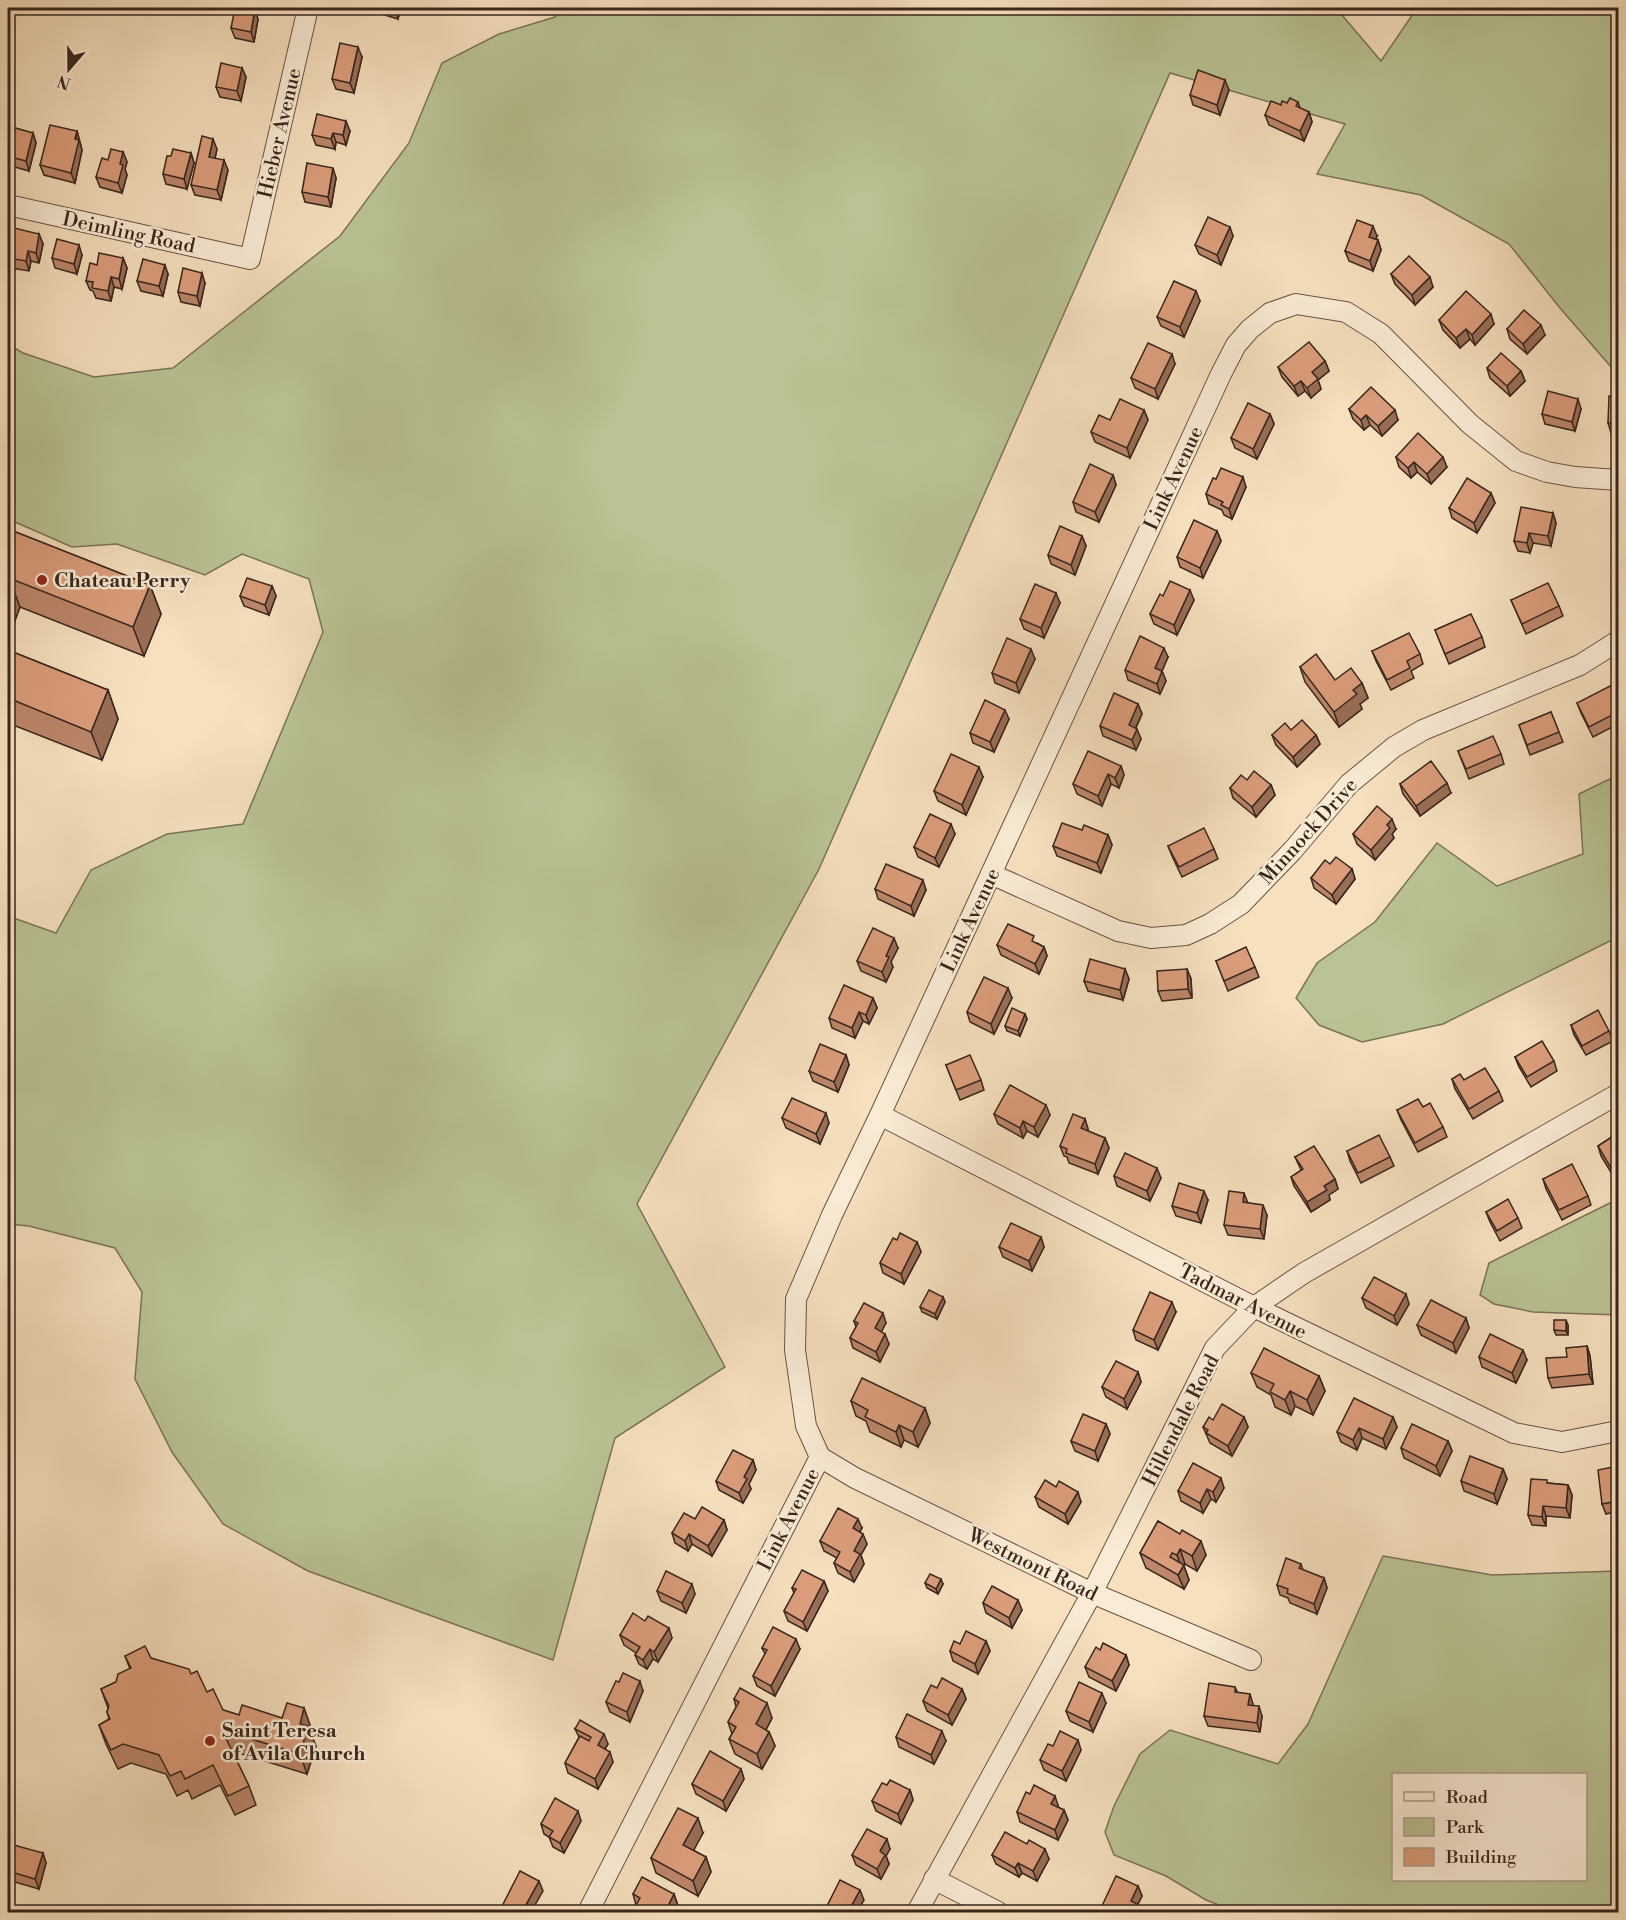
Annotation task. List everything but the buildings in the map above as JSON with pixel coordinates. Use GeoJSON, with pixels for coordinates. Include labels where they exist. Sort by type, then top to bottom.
{"type":"FeatureCollection","features":[{"type":"Feature","properties":{"kind":"street","name":"Hieber Avenue"},"geometry":{"type":"LineString","coordinates":[[250,259],[308,8]]}},
{"type":"Feature","properties":{"kind":"street","name":"Deimling Road"},"geometry":{"type":"LineString","coordinates":[[8,205],[250,259]]}},
{"type":"Feature","properties":{"kind":"street","name":"Link Avenue"},"geometry":{"type":"LineString","coordinates":[[588,1912],[820,1457],[806,1425],[795,1350],[796,1299],[832,1215],[1236,345],[1250,329],[1270,313],[1296,304],[1346,312],[1380,334],[1470,424],[1516,460],[1547,472],[1575,477],[1618,480]]}},
{"type":"Feature","properties":{"kind":"street","name":"Minnock Drive"},"geometry":{"type":"LineString","coordinates":[[991,874],[1118,931],[1151,938],[1186,935],[1210,924],[1241,904],[1293,850],[1349,784],[1394,747],[1423,730],[1580,665],[1618,641]]}},
{"type":"Feature","properties":{"kind":"street","name":"Hillendale Road"},"geometry":{"type":"LineString","coordinates":[[917,1912],[1092,1593],[1215,1348],[1254,1307],[1304,1273],[1618,1094]]}},
{"type":"Feature","properties":{"kind":"street","name":"Tadmar Avenue"},"geometry":{"type":"LineString","coordinates":[[880,1115],[1254,1307],[1514,1433],[1562,1442],[1618,1431]]}},
{"type":"Feature","properties":{"kind":"street","name":"Westmont Road"},"geometry":{"type":"LineString","coordinates":[[820,1457],[855,1478],[1092,1593],[1251,1660]]}},
{"type":"Feature","properties":{"kind":"street"},"geometry":{"type":"LineString","coordinates":[[934,1879],[998,1912]]}},
{"type":"Feature","properties":{"kind":"green space"},"geometry":{"type":"Polygon","coordinates":[[[561,8],[1336,8],[1381,61],[1417,8],[1618,8],[1618,375],[1509,244],[1421,195],[1317,174],[1345,124],[1170,73],[819,869],[637,1204],[725,1367],[615,1438],[553,1660],[308,1571],[223,1524],[172,1452],[135,1379],[142,1292],[115,1248],[29,1226],[8,1224],[8,916],[56,933],[91,870],[167,834],[243,824],[323,632],[309,579],[242,554],[205,575],[117,544],[72,547],[8,519],[8,344],[23,353],[94,377],[173,368],[340,236],[409,143],[442,63],[499,34],[555,17],[561,8]]]}},
{"type":"Feature","properties":{"kind":"green space"},"geometry":{"type":"Polygon","coordinates":[[[1618,775],[1618,937],[1443,1024],[1362,1042],[1319,1025],[1296,998],[1317,963],[1375,922],[1437,843],[1497,886],[1583,854],[1579,794],[1618,775]]]}},
{"type":"Feature","properties":{"kind":"green space"},"geometry":{"type":"Polygon","coordinates":[[[1618,1199],[1618,1315],[1533,1312],[1494,1304],[1480,1295],[1489,1263],[1618,1199]]]}},
{"type":"Feature","properties":{"kind":"green space"},"geometry":{"type":"Polygon","coordinates":[[[1383,1556],[1492,1575],[1618,1571],[1618,1912],[1237,1912],[1206,1900],[1166,1876],[1114,1855],[1105,1832],[1114,1806],[1140,1754],[1170,1730],[1278,1764],[1308,1724],[1383,1556]]]}},
{"type":"Feature","properties":{"kind":"place","name":"Chateau Perry"},"geometry":{"type":"Point","coordinates":[42,580]}},
{"type":"Feature","properties":{"kind":"place","name":"Saint Teresa of Avila Church"},"geometry":{"type":"Point","coordinates":[210,1741]}}]}
